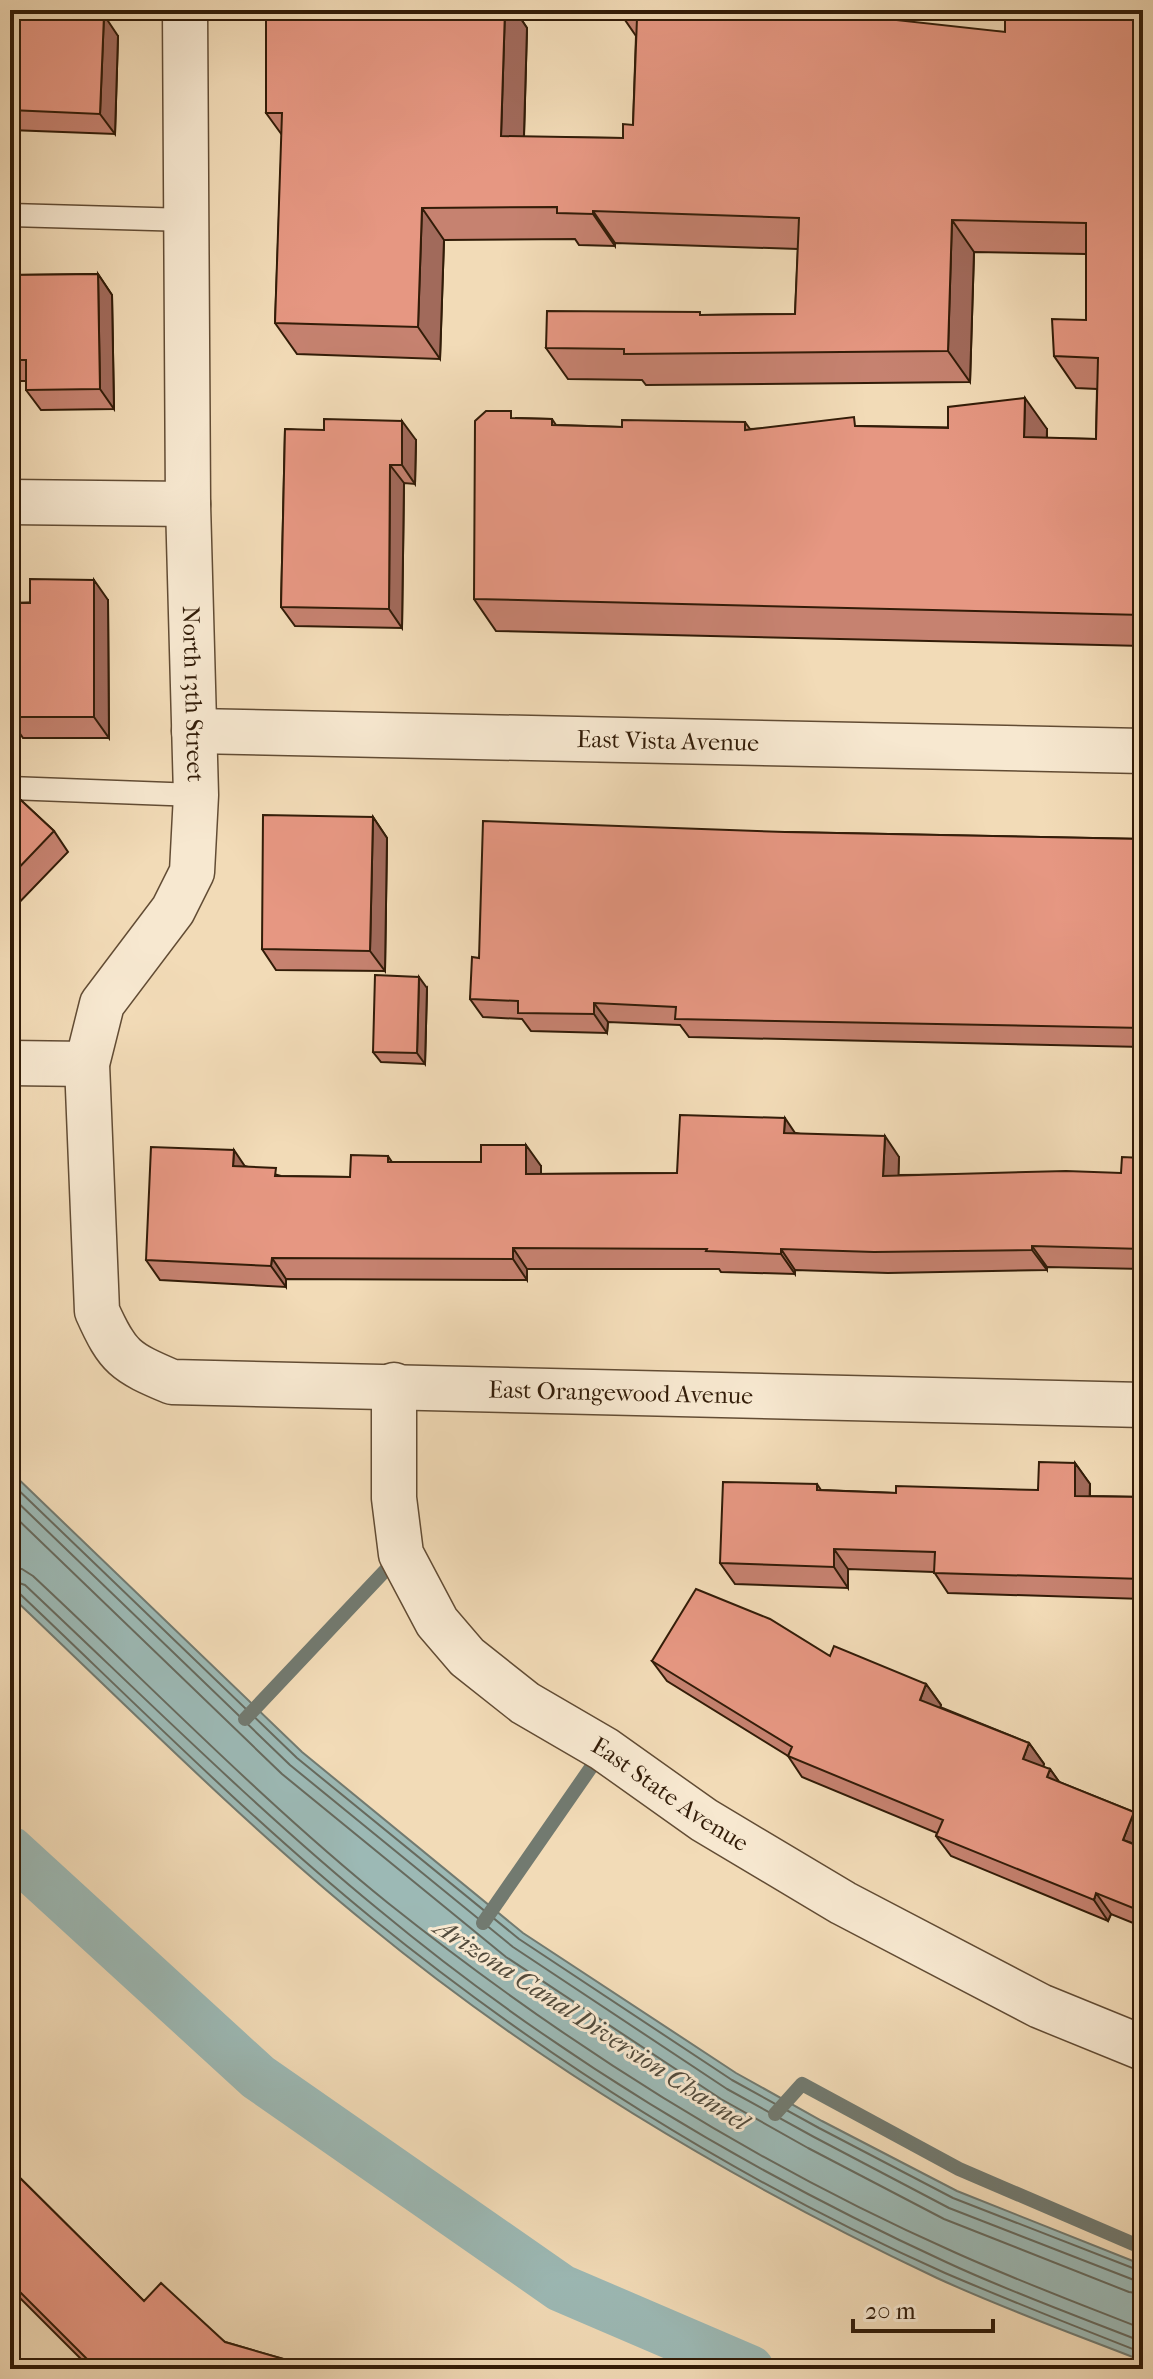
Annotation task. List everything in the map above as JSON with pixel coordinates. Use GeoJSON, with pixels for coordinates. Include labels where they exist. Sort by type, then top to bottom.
{"type":"FeatureCollection","features":[{"type":"Feature","properties":{"kind":"street","name":"North 13th Street"},"geometry":{"type":"LineString","coordinates":[[111,1343],[97,1311],[87,1064],[102,1004],[173,910],[192,872],[196,795],[188,504],[185,10]]}},
{"type":"Feature","properties":{"kind":"street"},"geometry":{"type":"LineString","coordinates":[[10,502],[188,504]]}},
{"type":"Feature","properties":{"kind":"street","name":"East Vista Avenue"},"geometry":{"type":"LineString","coordinates":[[194,731],[1143,751]]}},
{"type":"Feature","properties":{"kind":"street"},"geometry":{"type":"LineString","coordinates":[[10,1063],[87,1064]]}},
{"type":"Feature","properties":{"kind":"street","name":"East Orangewood Avenue"},"geometry":{"type":"LineString","coordinates":[[111,1343],[132,1365],[172,1382],[1143,1405]]}},
{"type":"Feature","properties":{"kind":"street","name":"East State Avenue"},"geometry":{"type":"LineString","coordinates":[[394,1385],[394,1498],[401,1554],[437,1622],[467,1657],[525,1703],[604,1749],[704,1820],[843,1903],[1040,2006],[1143,2048]]}},
{"type":"Feature","properties":{"kind":"lane"},"geometry":{"type":"LineString","coordinates":[[10,215],[188,220]]}},
{"type":"Feature","properties":{"kind":"lane"},"geometry":{"type":"LineString","coordinates":[[10,788],[196,795]]}},
{"type":"Feature","properties":{"kind":"water","name":"Arizona Canal Diversion Channel"},"geometry":{"type":"Polygon","coordinates":[[[10,1471],[302,1752],[523,1933],[736,2073],[822,2121],[957,2191],[1143,2265],[1143,2361],[937,2278],[713,2162],[570,2074],[433,1976],[275,1845],[10,1595],[10,1471]]]}},
{"type":"Feature","properties":{"kind":"building"},"geometry":{"type":"Polygon","coordinates":[[[266,10],[505,10],[501,136],[623,138],[623,124],[633,125],[637,18],[623,17],[624,10],[805,10],[1005,32],[1005,10],[1143,10],[1138,130],[1143,130],[1143,615],[474,599],[475,421],[486,411],[511,411],[511,418],[552,419],[552,425],[622,427],[622,420],[745,422],[745,430],[854,417],[855,426],[948,428],[948,407],[1025,398],[1024,437],[1096,439],[1098,358],[1054,356],[1052,319],[1086,320],[1086,223],[952,220],[948,351],[624,354],[624,349],[546,348],[547,311],[795,314],[799,218],[593,211],[593,214],[557,213],[557,207],[422,208],[418,327],[275,323],[282,113],[266,113],[266,10]]]}},
{"type":"Feature","properties":{"kind":"building"},"geometry":{"type":"Polygon","coordinates":[[[10,12],[104,15],[100,114],[10,110],[10,12]]]}},
{"type":"Feature","properties":{"kind":"building"},"geometry":{"type":"Polygon","coordinates":[[[98,274],[100,389],[26,390],[26,360],[10,360],[10,275],[98,274]]]}},
{"type":"Feature","properties":{"kind":"building"},"geometry":{"type":"Polygon","coordinates":[[[324,419],[402,421],[402,465],[390,465],[389,609],[281,607],[285,429],[324,430],[324,419]]]}},
{"type":"Feature","properties":{"kind":"building"},"geometry":{"type":"Polygon","coordinates":[[[30,579],[94,580],[94,717],[10,717],[10,603],[30,603],[30,579]]]}},
{"type":"Feature","properties":{"kind":"building"},"geometry":{"type":"Polygon","coordinates":[[[10,790],[54,831],[10,877],[10,790]]]}},
{"type":"Feature","properties":{"kind":"building"},"geometry":{"type":"Polygon","coordinates":[[[263,815],[373,817],[370,951],[262,949],[263,815]]]}},
{"type":"Feature","properties":{"kind":"building"},"geometry":{"type":"Polygon","coordinates":[[[483,821],[785,832],[1143,839],[1143,1028],[675,1019],[676,1007],[594,1003],[594,1014],[518,1013],[518,1001],[470,999],[472,957],[479,958],[483,821]]]}},
{"type":"Feature","properties":{"kind":"building"},"geometry":{"type":"Polygon","coordinates":[[[375,975],[419,977],[417,1053],[373,1052],[375,975]]]}},
{"type":"Feature","properties":{"kind":"building"},"geometry":{"type":"Polygon","coordinates":[[[680,1115],[785,1118],[784,1133],[885,1136],[883,1176],[1066,1171],[1121,1173],[1122,1157],[1143,1158],[1143,1249],[1032,1246],[1032,1250],[874,1252],[781,1249],[781,1254],[707,1249],[513,1248],[513,1259],[272,1258],[271,1266],[146,1260],[151,1147],[234,1150],[233,1166],[276,1168],[275,1176],[350,1177],[351,1155],[388,1156],[388,1162],[481,1162],[481,1145],[526,1145],[526,1174],[677,1173],[680,1115]]]}},
{"type":"Feature","properties":{"kind":"building"},"geometry":{"type":"Polygon","coordinates":[[[1039,1462],[1075,1463],[1075,1496],[1143,1497],[1143,1579],[934,1573],[935,1552],[834,1549],[834,1567],[720,1563],[723,1482],[817,1484],[817,1490],[896,1493],[896,1486],[1038,1490],[1039,1462]]]}},
{"type":"Feature","properties":{"kind":"building"},"geometry":{"type":"Polygon","coordinates":[[[696,1589],[770,1619],[830,1656],[834,1646],[926,1684],[920,1700],[1029,1743],[1023,1759],[1050,1769],[1047,1777],[1134,1812],[1123,1840],[1143,1848],[1143,1912],[1096,1893],[1094,1900],[936,1836],[943,1820],[788,1756],[792,1747],[652,1661],[696,1589]]]}},
{"type":"Feature","properties":{"kind":"building"},"geometry":{"type":"Polygon","coordinates":[[[10,2168],[144,2301],[161,2283],[225,2342],[287,2360],[284,2369],[81,2369],[89,2361],[10,2282],[10,2168]]]}},
{"type":"Feature","properties":{"kind":"waterway"},"geometry":{"type":"LineString","coordinates":[[245,1719],[398,1557]]}},
{"type":"Feature","properties":{"kind":"waterway","name":"Arizona Canal Diversion Channel"},"geometry":{"type":"LineString","coordinates":[[483,1923],[601,1753]]}},
{"type":"Feature","properties":{"kind":"waterway"},"geometry":{"type":"LineString","coordinates":[[10,1850],[258,2077],[561,2288],[750,2369]]}},
{"type":"Feature","properties":{"kind":"waterway"},"geometry":{"type":"LineString","coordinates":[[775,2114],[802,2084],[959,2169],[1143,2248]]}}]}
